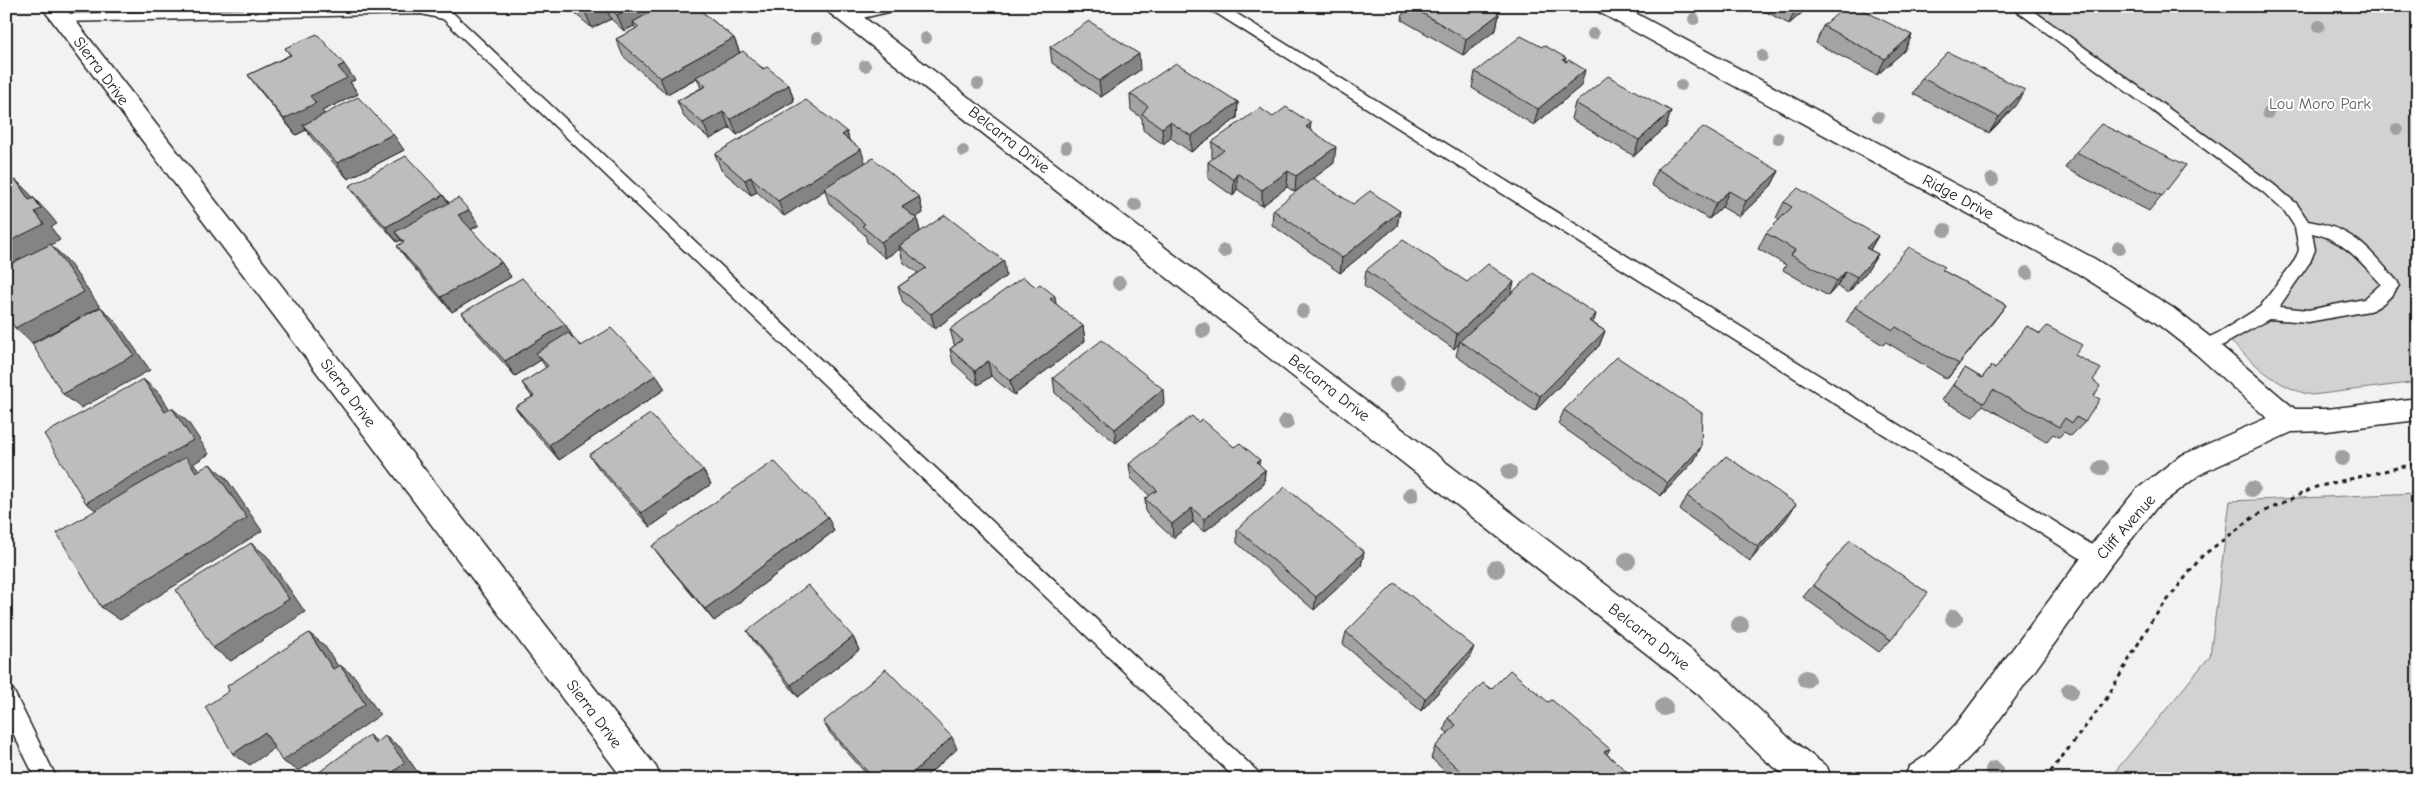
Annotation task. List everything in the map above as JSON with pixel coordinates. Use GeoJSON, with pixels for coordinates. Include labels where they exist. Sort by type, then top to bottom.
{"type":"FeatureCollection","features":[{"type":"Feature","properties":{"kind":"street","name":"Ridge Drive"},"geometry":{"type":"LineString","coordinates":[[1605,6],[2086,266],[2157,310],[2205,347],[2289,421]]}},
{"type":"Feature","properties":{"kind":"street","name":"Sierra Drive"},"geometry":{"type":"LineString","coordinates":[[57,12],[644,779]]}},
{"type":"Feature","properties":{"kind":"street","name":"Belcarra Drive"},"geometry":{"type":"LineString","coordinates":[[842,12],[1709,683],[1776,748],[1815,779]]}},
{"type":"Feature","properties":{"kind":"street","name":"Cliff Avenue"},"geometry":{"type":"LineString","coordinates":[[1920,779],[1936,768],[1969,734],[2098,558],[2146,499],[2190,465],[2289,421],[2327,420],[2418,409]]}},
{"type":"Feature","properties":{"kind":"lane"},"geometry":{"type":"LineString","coordinates":[[842,12],[897,6]]}},
{"type":"Feature","properties":{"kind":"lane"},"geometry":{"type":"LineString","coordinates":[[1208,6],[1221,10],[2098,558]]}},
{"type":"Feature","properties":{"kind":"lane"},"geometry":{"type":"LineString","coordinates":[[2018,6],[2268,188],[2291,208],[2303,226],[2307,250],[2302,262],[2266,312],[2231,334],[2205,347]]}},
{"type":"Feature","properties":{"kind":"lane"},"geometry":{"type":"LineString","coordinates":[[57,12],[421,10],[448,16],[1251,779]]}},
{"type":"Feature","properties":{"kind":"lane"},"geometry":{"type":"LineString","coordinates":[[2266,312],[2308,316],[2369,305],[2391,285],[2361,250],[2329,230],[2303,226]]}},
{"type":"Feature","properties":{"kind":"lane"},"geometry":{"type":"LineString","coordinates":[[6,697],[47,779]]}},
{"type":"Feature","properties":{"kind":"path"},"geometry":{"type":"LineString","coordinates":[[2045,779],[2105,701],[2152,620],[2202,556],[2255,516],[2316,487],[2418,463]]}},
{"type":"Feature","properties":{"kind":"green space","name":"Lou Moro Park"},"geometry":{"type":"Polygon","coordinates":[[[2017,6],[2418,6],[2418,382],[2312,395],[2275,380],[2245,355],[2226,337],[2266,312],[2302,262],[2291,208],[2017,6]]]}},
{"type":"Feature","properties":{"kind":"green space"},"geometry":{"type":"Polygon","coordinates":[[[2418,493],[2418,779],[2109,779],[2210,656],[2230,501],[2418,493]]]}},
{"type":"Feature","properties":{"kind":"building"},"geometry":{"type":"Polygon","coordinates":[[[578,6],[597,6],[585,12],[578,6]]]}},
{"type":"Feature","properties":{"kind":"building"},"geometry":{"type":"Polygon","coordinates":[[[607,6],[633,6],[617,15],[607,6]]]}},
{"type":"Feature","properties":{"kind":"building"},"geometry":{"type":"Polygon","coordinates":[[[662,6],[695,6],[734,38],[660,78],[616,39],[639,27],[633,22],[662,6]]]}},
{"type":"Feature","properties":{"kind":"building"},"geometry":{"type":"Polygon","coordinates":[[[1410,6],[1485,6],[1499,14],[1466,39],[1410,6]]]}},
{"type":"Feature","properties":{"kind":"building"},"geometry":{"type":"Polygon","coordinates":[[[1846,6],[1855,6],[1912,35],[1885,59],[1823,26],[1846,6]]]}},
{"type":"Feature","properties":{"kind":"building"},"geometry":{"type":"Polygon","coordinates":[[[1089,21],[1139,54],[1099,81],[1050,47],[1089,21]]]}},
{"type":"Feature","properties":{"kind":"building"},"geometry":{"type":"Polygon","coordinates":[[[317,34],[344,64],[338,67],[347,78],[310,96],[316,103],[284,119],[248,75],[291,55],[285,48],[317,34]]]}},
{"type":"Feature","properties":{"kind":"building"},"geometry":{"type":"Polygon","coordinates":[[[1521,36],[1542,47],[1544,45],[1566,58],[1563,60],[1566,62],[1569,60],[1585,70],[1538,109],[1475,72],[1521,36]]]}},
{"type":"Feature","properties":{"kind":"building"},"geometry":{"type":"Polygon","coordinates":[[[743,51],[763,69],[767,67],[789,85],[731,119],[723,112],[703,123],[677,101],[706,86],[696,77],[743,51]]]}},
{"type":"Feature","properties":{"kind":"building"},"geometry":{"type":"Polygon","coordinates":[[[1948,52],[2025,90],[1999,117],[1922,78],[1948,52]]]}},
{"type":"Feature","properties":{"kind":"building"},"geometry":{"type":"Polygon","coordinates":[[[1176,63],[1238,102],[1191,136],[1170,122],[1162,128],[1142,114],[1148,106],[1130,94],[1176,63]]]}},
{"type":"Feature","properties":{"kind":"building"},"geometry":{"type":"Polygon","coordinates":[[[1608,76],[1671,111],[1639,140],[1575,103],[1608,76]]]}},
{"type":"Feature","properties":{"kind":"building"},"geometry":{"type":"Polygon","coordinates":[[[358,97],[393,134],[337,163],[303,125],[358,97]]]}},
{"type":"Feature","properties":{"kind":"building"},"geometry":{"type":"Polygon","coordinates":[[[806,100],[847,132],[842,135],[861,149],[778,201],[751,177],[745,180],[715,154],[806,100]]]}},
{"type":"Feature","properties":{"kind":"building"},"geometry":{"type":"Polygon","coordinates":[[[1286,107],[1311,123],[1306,127],[1336,147],[1296,176],[1288,171],[1262,190],[1237,173],[1234,180],[1208,162],[1224,150],[1212,142],[1260,108],[1273,117],[1286,107]]]}},
{"type":"Feature","properties":{"kind":"building"},"geometry":{"type":"Polygon","coordinates":[[[2101,124],[2186,165],[2162,196],[2076,152],[2101,124]]]}},
{"type":"Feature","properties":{"kind":"building"},"geometry":{"type":"Polygon","coordinates":[[[1703,127],[1779,171],[1746,201],[1729,191],[1716,203],[1657,169],[1703,127]]]}},
{"type":"Feature","properties":{"kind":"building"},"geometry":{"type":"Polygon","coordinates":[[[406,156],[443,195],[386,227],[349,186],[406,156]]]}},
{"type":"Feature","properties":{"kind":"building"},"geometry":{"type":"Polygon","coordinates":[[[873,158],[919,197],[902,207],[917,219],[881,242],[862,226],[865,224],[824,188],[873,158]]]}},
{"type":"Feature","properties":{"kind":"building"},"geometry":{"type":"Polygon","coordinates":[[[1313,178],[1353,204],[1370,191],[1400,211],[1342,258],[1273,210],[1313,178]]]}},
{"type":"Feature","properties":{"kind":"building"},"geometry":{"type":"Polygon","coordinates":[[[16,180],[29,200],[34,198],[41,209],[35,212],[44,224],[6,243],[6,185],[16,180]]]}},
{"type":"Feature","properties":{"kind":"building"},"geometry":{"type":"Polygon","coordinates":[[[1798,188],[1878,236],[1866,248],[1878,254],[1857,277],[1846,271],[1837,281],[1791,255],[1795,250],[1766,233],[1792,207],[1784,202],[1798,188]]]}},
{"type":"Feature","properties":{"kind":"building"},"geometry":{"type":"Polygon","coordinates":[[[458,198],[469,210],[458,215],[501,262],[441,297],[397,246],[404,242],[395,232],[458,198]]]}},
{"type":"Feature","properties":{"kind":"building"},"geometry":{"type":"Polygon","coordinates":[[[945,215],[1004,261],[931,314],[898,287],[926,268],[899,246],[945,215]]]}},
{"type":"Feature","properties":{"kind":"building"},"geometry":{"type":"Polygon","coordinates":[[[1403,240],[1467,282],[1488,264],[1514,282],[1457,334],[1366,270],[1403,240]]]}},
{"type":"Feature","properties":{"kind":"building"},"geometry":{"type":"Polygon","coordinates":[[[51,244],[84,292],[15,328],[6,314],[6,266],[51,244]]]}},
{"type":"Feature","properties":{"kind":"building"},"geometry":{"type":"Polygon","coordinates":[[[1909,247],[1945,267],[1942,270],[2006,305],[1959,364],[1896,327],[1893,330],[1855,307],[1909,247]]]}},
{"type":"Feature","properties":{"kind":"building"},"geometry":{"type":"Polygon","coordinates":[[[1533,273],[1596,314],[1589,321],[1605,331],[1540,396],[1460,341],[1533,273]]]}},
{"type":"Feature","properties":{"kind":"building"},"geometry":{"type":"Polygon","coordinates":[[[1023,277],[1036,287],[1040,284],[1055,296],[1050,299],[1083,326],[1010,381],[988,361],[975,371],[950,349],[962,340],[950,329],[1023,277]]]}},
{"type":"Feature","properties":{"kind":"building"},"geometry":{"type":"Polygon","coordinates":[[[522,278],[565,324],[505,361],[462,313],[522,278]]]}},
{"type":"Feature","properties":{"kind":"building"},"geometry":{"type":"Polygon","coordinates":[[[101,307],[134,355],[63,394],[32,344],[101,307]]]}},
{"type":"Feature","properties":{"kind":"building"},"geometry":{"type":"Polygon","coordinates":[[[2027,326],[2040,334],[2047,326],[2082,345],[2075,355],[2101,369],[2093,380],[2100,386],[2094,396],[2100,399],[2085,422],[2076,417],[2072,423],[2065,418],[2059,427],[1993,390],[1984,403],[1953,385],[1965,368],[1982,378],[1991,366],[1995,369],[2027,326]]]}},
{"type":"Feature","properties":{"kind":"building"},"geometry":{"type":"Polygon","coordinates":[[[611,328],[656,375],[549,445],[515,407],[534,396],[522,383],[548,366],[536,353],[568,333],[581,346],[611,328]]]}},
{"type":"Feature","properties":{"kind":"building"},"geometry":{"type":"Polygon","coordinates":[[[1102,340],[1163,389],[1115,429],[1053,378],[1102,340]]]}},
{"type":"Feature","properties":{"kind":"building"},"geometry":{"type":"Polygon","coordinates":[[[1617,357],[1702,413],[1701,447],[1668,483],[1564,410],[1617,357]]]}},
{"type":"Feature","properties":{"kind":"building"},"geometry":{"type":"Polygon","coordinates":[[[143,379],[165,412],[172,408],[193,440],[86,503],[44,434],[143,379]]]}},
{"type":"Feature","properties":{"kind":"building"},"geometry":{"type":"Polygon","coordinates":[[[650,414],[703,470],[641,513],[589,455],[650,414]]]}},
{"type":"Feature","properties":{"kind":"building"},"geometry":{"type":"Polygon","coordinates":[[[1192,416],[1198,422],[1202,419],[1234,447],[1240,443],[1260,460],[1257,462],[1265,470],[1204,519],[1192,508],[1172,524],[1145,499],[1157,490],[1129,464],[1192,416]]]}},
{"type":"Feature","properties":{"kind":"building"},"geometry":{"type":"Polygon","coordinates":[[[1726,456],[1796,504],[1758,547],[1687,496],[1726,456]]]}},
{"type":"Feature","properties":{"kind":"building"},"geometry":{"type":"Polygon","coordinates":[[[186,457],[196,472],[210,464],[247,518],[101,607],[57,533],[186,457]]]}},
{"type":"Feature","properties":{"kind":"building"},"geometry":{"type":"Polygon","coordinates":[[[774,461],[828,517],[705,609],[652,546],[774,461]]]}},
{"type":"Feature","properties":{"kind":"building"},"geometry":{"type":"Polygon","coordinates":[[[1285,487],[1364,552],[1316,597],[1237,529],[1285,487]]]}},
{"type":"Feature","properties":{"kind":"building"},"geometry":{"type":"Polygon","coordinates":[[[1850,540],[1928,593],[1891,640],[1813,585],[1850,540]]]}},
{"type":"Feature","properties":{"kind":"building"},"geometry":{"type":"Polygon","coordinates":[[[251,543],[289,599],[213,648],[176,590],[251,543]]]}},
{"type":"Feature","properties":{"kind":"building"},"geometry":{"type":"Polygon","coordinates":[[[1395,583],[1474,647],[1425,699],[1346,632],[1395,583]]]}},
{"type":"Feature","properties":{"kind":"building"},"geometry":{"type":"Polygon","coordinates":[[[808,585],[853,637],[791,685],[747,631],[808,585]]]}},
{"type":"Feature","properties":{"kind":"building"},"geometry":{"type":"Polygon","coordinates":[[[309,633],[333,669],[340,665],[365,704],[282,761],[265,732],[233,754],[205,707],[229,691],[227,686],[309,633]]]}},
{"type":"Feature","properties":{"kind":"building"},"geometry":{"type":"Polygon","coordinates":[[[886,669],[952,737],[906,779],[874,779],[823,722],[886,669]]]}},
{"type":"Feature","properties":{"kind":"building"},"geometry":{"type":"Polygon","coordinates":[[[1510,670],[1548,702],[1552,700],[1610,749],[1604,752],[1635,778],[1469,779],[1435,747],[1456,725],[1448,718],[1483,683],[1491,689],[1510,670]]]}},
{"type":"Feature","properties":{"kind":"building"},"geometry":{"type":"Polygon","coordinates":[[[369,735],[375,744],[385,736],[405,763],[386,777],[388,779],[310,779],[369,735]]]}},
{"type":"Feature","properties":{"kind":"building"},"geometry":{"type":"Polygon","coordinates":[[[1073,770],[1081,779],[1064,779],[1073,770]]]}},
{"type":"Feature","properties":{"kind":"building"},"geometry":{"type":"Polygon","coordinates":[[[980,771],[988,779],[972,779],[980,771]]]}}]}
